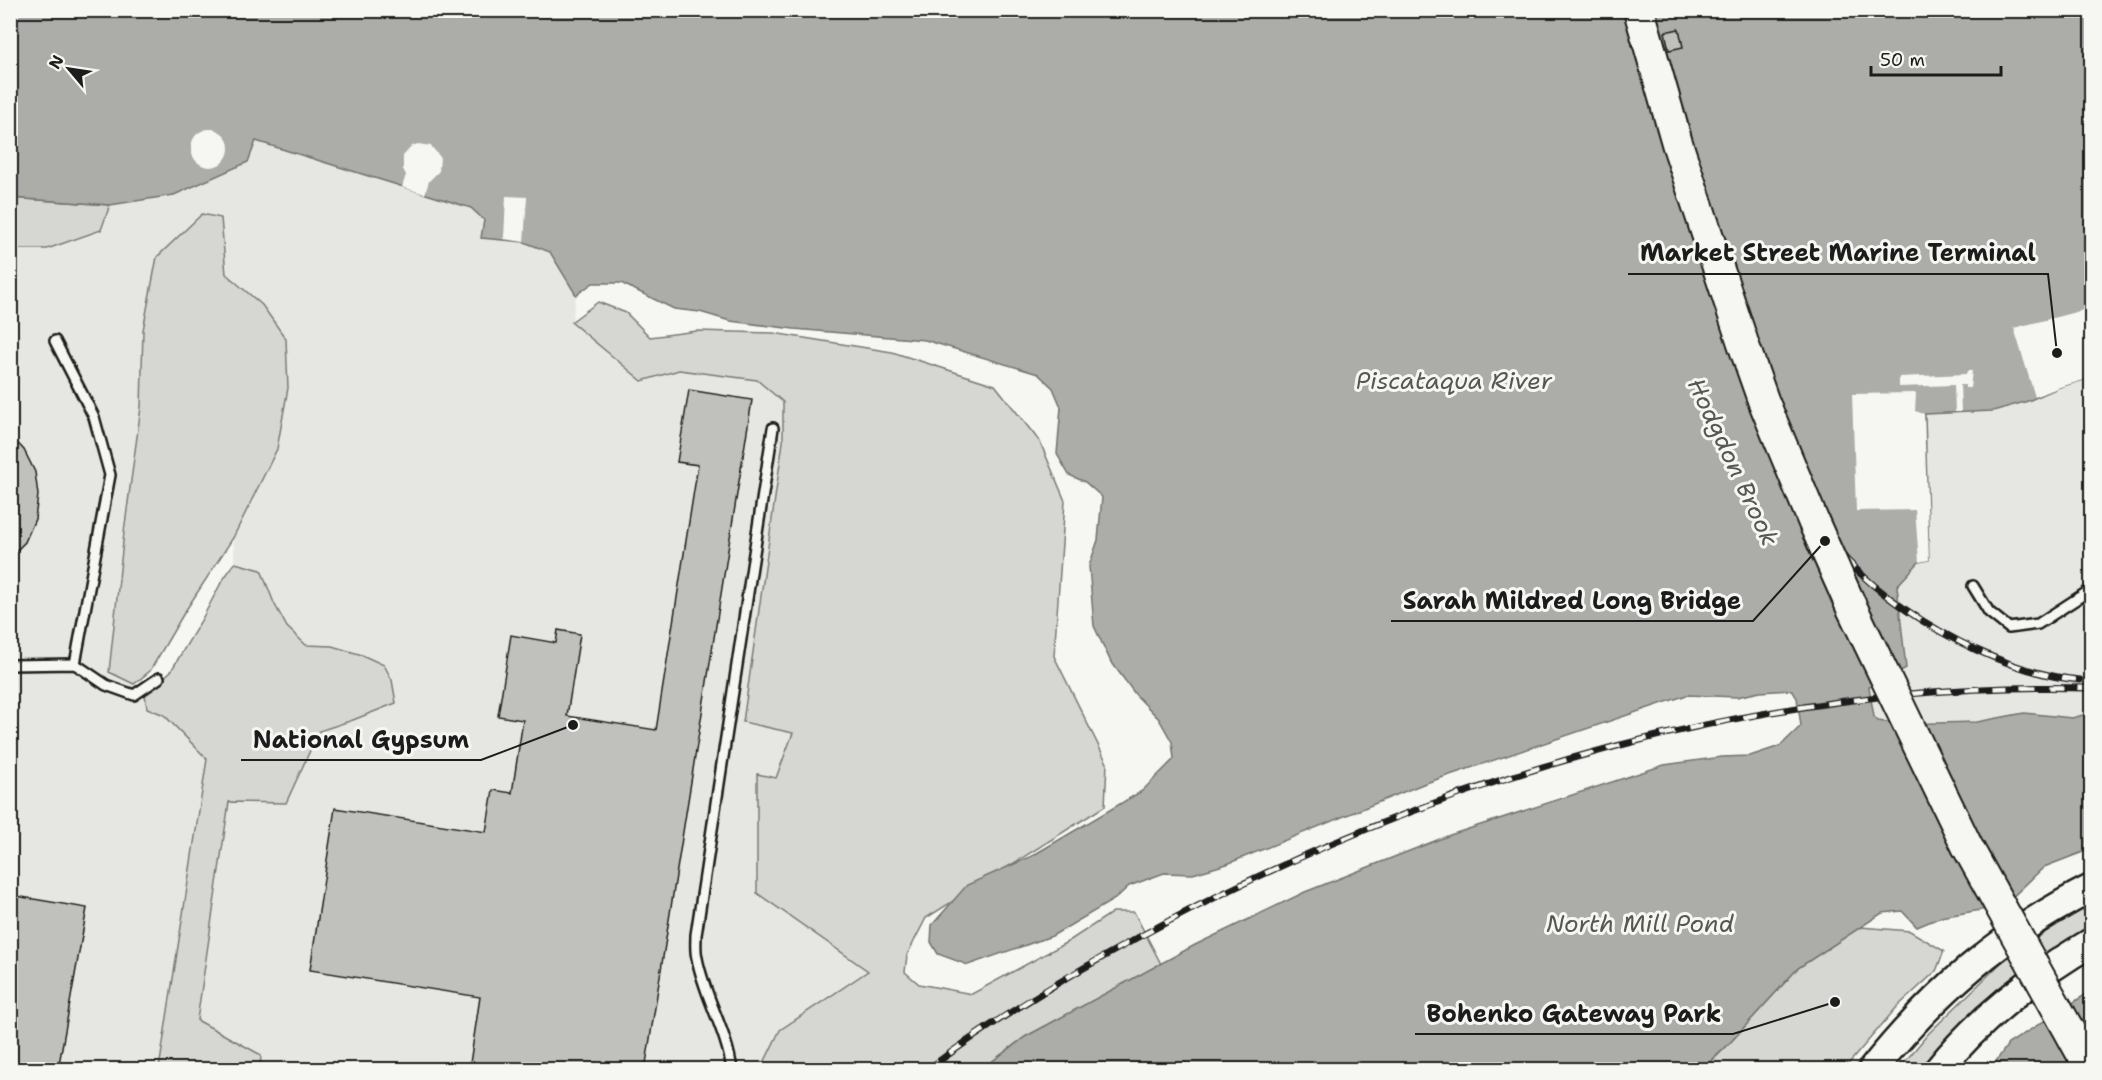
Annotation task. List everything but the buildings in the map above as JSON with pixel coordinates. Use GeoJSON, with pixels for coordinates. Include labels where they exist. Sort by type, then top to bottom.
{"type":"FeatureCollection","features":[{"type":"Feature","properties":{"kind":"main road"},"geometry":{"type":"LineString","coordinates":[[1639,10],[1677,143],[1737,325],[1763,400],[1814,523],[1851,606],[1967,846],[2091,1070]]}},
{"type":"Feature","properties":{"kind":"main road"},"geometry":{"type":"LineString","coordinates":[[1872,1070],[1919,1015],[1968,969],[2020,930],[2091,888]]}},
{"type":"Feature","properties":{"kind":"main road"},"geometry":{"type":"LineString","coordinates":[[1938,1070],[1987,1018],[2015,994],[2091,942]]}},
{"type":"Feature","properties":{"kind":"lane"},"geometry":{"type":"LineString","coordinates":[[55,341],[94,417],[110,475],[75,664]]}},
{"type":"Feature","properties":{"kind":"lane"},"geometry":{"type":"LineString","coordinates":[[732,1070],[696,956],[696,935],[773,428]]}},
{"type":"Feature","properties":{"kind":"lane"},"geometry":{"type":"LineString","coordinates":[[1973,586],[1989,612],[2009,628],[2038,624],[2091,589]]}},
{"type":"Feature","properties":{"kind":"lane"},"geometry":{"type":"LineString","coordinates":[[10,665],[75,664],[106,685],[134,695],[159,678]]}},
{"type":"Feature","properties":{"kind":"shaded area"},"geometry":{"type":"Polygon","coordinates":[[[255,141],[471,208],[504,239],[524,242],[550,252],[576,295],[572,322],[642,381],[679,370],[757,380],[783,402],[783,442],[743,721],[793,733],[776,778],[757,774],[868,971],[780,1030],[761,1069],[260,1069],[261,1055],[196,1020],[229,802],[286,803],[319,731],[396,702],[332,646],[306,645],[287,627],[274,603],[261,570],[235,563],[233,538],[277,449],[262,305],[226,274],[221,218],[143,330],[141,407],[109,671],[134,684],[145,694],[147,708],[164,715],[207,759],[159,1069],[11,1069],[10,249],[47,249],[101,230],[110,205],[174,195],[248,162],[255,141]]]}},
{"type":"Feature","properties":{"kind":"shaded area"},"geometry":{"type":"Polygon","coordinates":[[[10,198],[110,205],[101,230],[47,249],[11,249],[10,198]]]}},
{"type":"Feature","properties":{"kind":"shaded area"},"geometry":{"type":"Polygon","coordinates":[[[202,214],[221,218],[226,274],[262,305],[286,339],[288,388],[277,449],[233,538],[184,613],[150,671],[134,684],[109,672],[124,532],[141,407],[143,330],[157,257],[202,214]]]}},
{"type":"Feature","properties":{"kind":"shaded area"},"geometry":{"type":"Polygon","coordinates":[[[598,302],[626,313],[650,337],[697,331],[773,333],[892,352],[995,385],[1040,442],[1065,501],[1054,656],[1107,763],[1105,806],[926,918],[907,955],[905,972],[919,984],[972,994],[1069,941],[1113,912],[1134,912],[1161,964],[1025,1037],[982,1069],[761,1069],[780,1030],[868,971],[757,893],[757,774],[776,778],[793,733],[743,722],[783,442],[783,402],[757,380],[679,370],[642,381],[571,322],[598,302]]]}},
{"type":"Feature","properties":{"kind":"shaded area"},"geometry":{"type":"Polygon","coordinates":[[[2091,308],[2091,713],[2072,718],[2024,713],[1977,722],[1928,724],[1878,721],[1874,717],[1871,706],[1869,687],[1906,668],[1897,586],[1916,393],[1955,412],[1993,411],[2091,308]]]}},
{"type":"Feature","properties":{"kind":"shaded area"},"geometry":{"type":"Polygon","coordinates":[[[235,563],[261,570],[274,603],[287,627],[306,645],[332,646],[362,655],[384,665],[392,680],[396,703],[319,731],[286,803],[229,802],[197,1020],[261,1055],[260,1069],[159,1069],[207,759],[164,715],[147,708],[145,694],[171,671],[222,581],[235,563]]]}},
{"type":"Feature","properties":{"kind":"shaded area"},"geometry":{"type":"Polygon","coordinates":[[[2091,903],[2091,934],[1941,1050],[1924,1069],[1898,1070],[1928,1034],[2007,957],[2091,903]]]}},
{"type":"Feature","properties":{"kind":"shaded area"},"geometry":{"type":"Polygon","coordinates":[[[1860,927],[1910,931],[1944,951],[1936,971],[1897,1007],[1844,1069],[1703,1070],[1798,968],[1860,927]]]}},
{"type":"Feature","properties":{"kind":"water","name":"Piscataqua River"},"geometry":{"type":"Polygon","coordinates":[[[10,11],[2091,11],[2091,378],[1993,411],[1925,414],[1929,560],[1919,562],[1897,586],[1906,668],[1869,687],[1874,717],[1878,721],[1898,724],[1977,722],[2024,713],[2072,718],[2091,713],[2091,849],[2044,867],[2003,906],[1941,917],[1917,927],[1902,911],[1882,913],[1798,968],[1727,1046],[1702,1069],[982,1069],[1025,1037],[1195,945],[1305,892],[1450,835],[1664,765],[1722,757],[1750,756],[1780,746],[1801,726],[1797,698],[1792,690],[1760,692],[1737,697],[1687,695],[1423,784],[1227,864],[1193,874],[1164,873],[1129,886],[1115,899],[1052,936],[968,965],[938,954],[931,942],[932,925],[967,885],[1032,856],[1142,791],[1174,759],[1172,742],[1159,719],[1135,694],[1110,660],[1094,626],[1089,566],[1098,540],[1102,497],[1085,482],[1069,475],[1057,454],[1061,407],[1053,388],[1038,374],[925,340],[730,321],[700,312],[674,309],[621,283],[593,283],[576,295],[550,252],[524,242],[481,238],[484,220],[471,208],[256,141],[248,162],[174,195],[110,205],[11,198],[10,11]]]}},
{"type":"Feature","properties":{"kind":"water"},"geometry":{"type":"Polygon","coordinates":[[[2091,991],[2091,1069],[1990,1070],[2008,1044],[2091,991]]]}},
{"type":"Feature","properties":{"kind":"pier"},"geometry":{"type":"Polygon","coordinates":[[[210,129],[224,134],[229,148],[224,162],[210,167],[196,162],[191,148],[196,134],[210,129]]]}},
{"type":"Feature","properties":{"kind":"pier"},"geometry":{"type":"Polygon","coordinates":[[[418,144],[431,146],[440,157],[439,171],[429,181],[425,194],[402,187],[406,175],[403,169],[403,156],[412,146],[418,144]]]}},
{"type":"Feature","properties":{"kind":"pier"},"geometry":{"type":"Polygon","coordinates":[[[506,196],[527,197],[524,242],[504,239],[506,196]]]}},
{"type":"Feature","properties":{"kind":"pier"},"geometry":{"type":"Polygon","coordinates":[[[2091,308],[2091,378],[2035,397],[2014,328],[2091,308]]]}},
{"type":"Feature","properties":{"kind":"pier"},"geometry":{"type":"Polygon","coordinates":[[[1967,371],[1972,371],[1970,388],[1960,385],[1961,412],[1955,412],[1954,385],[1899,387],[1899,377],[1966,374],[1967,371]]]}},
{"type":"Feature","properties":{"kind":"pier"},"geometry":{"type":"Polygon","coordinates":[[[1916,393],[1915,411],[1924,414],[1929,560],[1919,562],[1915,510],[1856,511],[1852,394],[1916,393]]]}},
{"type":"Feature","properties":{"kind":"railway"},"geometry":{"type":"LineString","coordinates":[[1639,10],[1677,146],[1748,357],[1794,475],[1826,535],[1848,561],[1875,586],[1906,610],[1940,631],[1975,650],[2011,664],[2047,675],[2080,680]]}},
{"type":"Feature","properties":{"kind":"railway"},"geometry":{"type":"LineString","coordinates":[[927,1070],[1044,991],[1167,922],[1274,869],[1385,822],[1498,781],[1615,746],[1733,719],[1853,700],[1972,689],[2092,688]]}},
{"type":"Feature","properties":{"kind":"place","name":"Market Street Marine Terminal"},"geometry":{"type":"Point","coordinates":[2057,353]}},
{"type":"Feature","properties":{"kind":"place","name":"Sarah Mildred Long Bridge"},"geometry":{"type":"Point","coordinates":[1825,541]}},
{"type":"Feature","properties":{"kind":"place","name":"National Gypsum"},"geometry":{"type":"Point","coordinates":[573,725]}},
{"type":"Feature","properties":{"kind":"place","name":"Bohenko Gateway Park"},"geometry":{"type":"Point","coordinates":[1835,1002]}},
{"type":"Feature","properties":{"kind":"water label","name":"Hodgdon Brook"},"geometry":{"type":"Point","coordinates":[1733,462]}},
{"type":"Feature","properties":{"kind":"water label","name":"North Mill Pond"},"geometry":{"type":"Point","coordinates":[1640,924]}}]}
